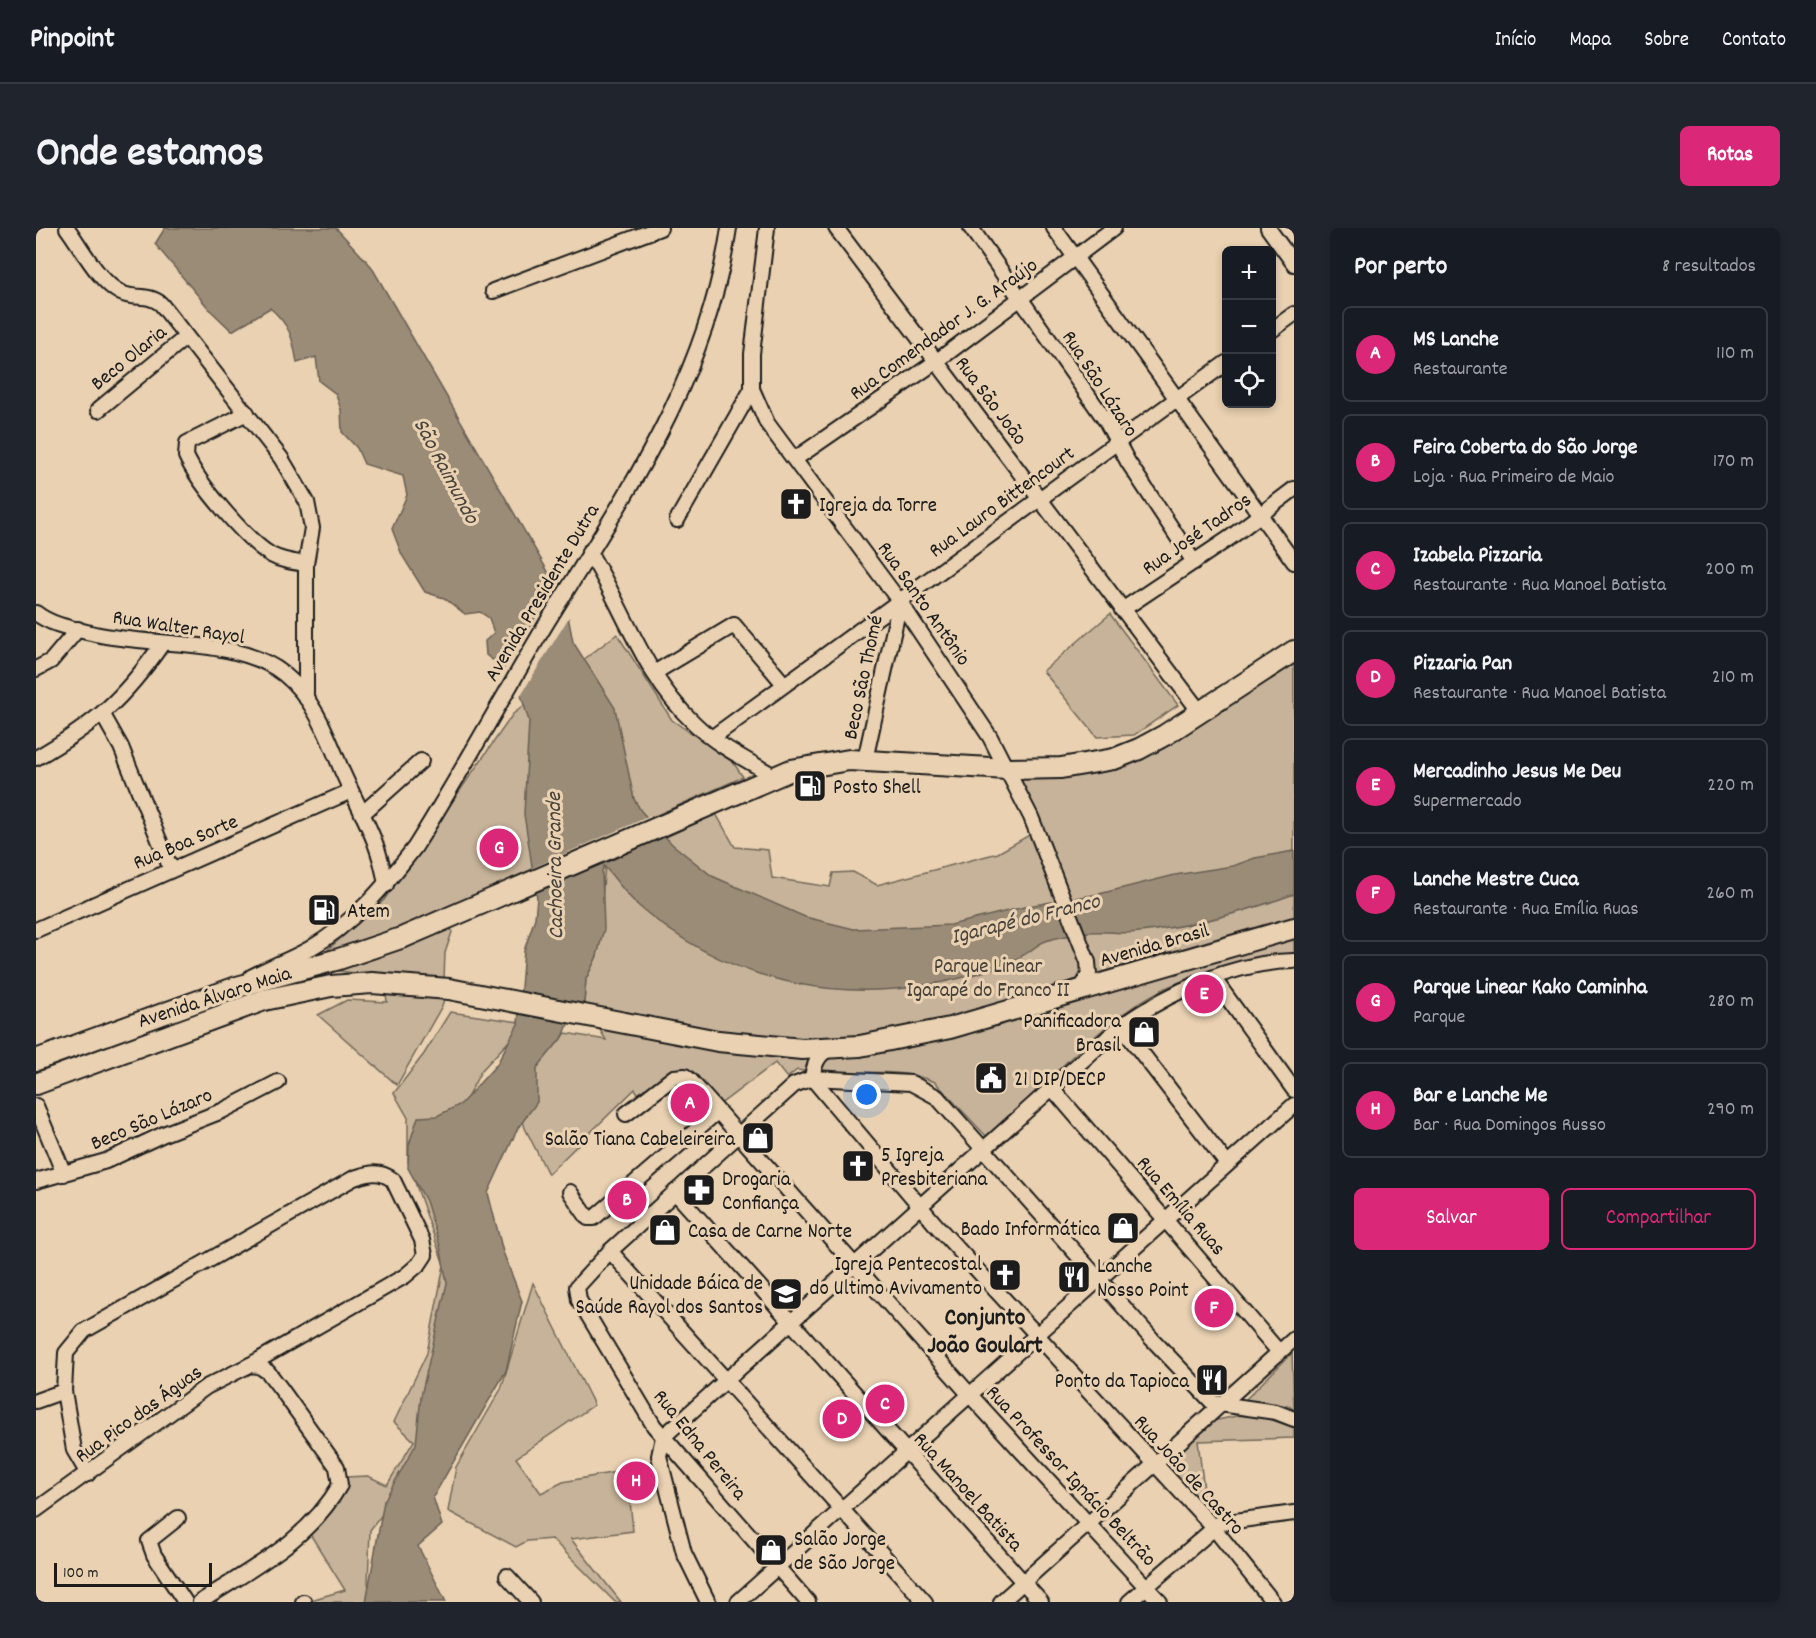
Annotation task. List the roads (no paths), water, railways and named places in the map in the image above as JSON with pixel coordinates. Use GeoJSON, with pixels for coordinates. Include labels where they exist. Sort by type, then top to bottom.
{"type":"FeatureCollection","features":[{"type":"Feature","properties":{"kind":"highway"},"geometry":{"type":"LineString","coordinates":[[774,776],[816,763],[865,760],[1008,769],[1061,768],[1114,759],[1139,749],[1294,651]]}},
{"type":"Feature","properties":{"kind":"highway","name":"Avenida Álvaro Maia"},"geometry":{"type":"LineString","coordinates":[[36,1060],[237,987],[373,948],[462,913],[774,776]]}},
{"type":"Feature","properties":{"kind":"highway","name":"Avenida Brasil"},"geometry":{"type":"LineString","coordinates":[[673,1032],[808,1056],[836,1047],[920,1036],[1294,928]]}},
{"type":"Feature","properties":{"kind":"highway","name":"Avenida Álvaro Maia"},"geometry":{"type":"LineString","coordinates":[[36,1084],[232,1010],[274,998],[332,986],[372,983],[449,988],[673,1032]]}},
{"type":"Feature","properties":{"kind":"street"},"geometry":{"type":"LineString","coordinates":[[67,228],[112,287],[128,296],[154,298],[247,413],[296,480],[307,502],[312,528],[306,564],[306,698]]}},
{"type":"Feature","properties":{"kind":"street"},"geometry":{"type":"LineString","coordinates":[[493,291],[660,228]]}},
{"type":"Feature","properties":{"kind":"street","name":"Avenida Presidente Dutra"},"geometry":{"type":"LineString","coordinates":[[322,941],[351,919],[386,885],[401,864],[446,797],[485,726],[638,474],[680,396],[712,306],[729,228]]}},
{"type":"Feature","properties":{"kind":"street"},"geometry":{"type":"LineString","coordinates":[[760,279],[761,228]]}},
{"type":"Feature","properties":{"kind":"street","name":"Rua Santo Antônio"},"geometry":{"type":"LineString","coordinates":[[767,228],[752,354],[753,390],[767,423],[900,602],[978,717],[1008,769],[1031,817],[1084,951],[1089,974],[1081,990]]}},
{"type":"Feature","properties":{"kind":"street","name":"Rua São João"},"geometry":{"type":"LineString","coordinates":[[836,228],[1200,712]]}},
{"type":"Feature","properties":{"kind":"street","name":"Rua São Lázaro"},"geometry":{"type":"LineString","coordinates":[[971,228],[1106,421],[1194,562]]}},
{"type":"Feature","properties":{"kind":"street"},"geometry":{"type":"LineString","coordinates":[[1054,228],[1176,399],[1262,513],[1294,561]]}},
{"type":"Feature","properties":{"kind":"street","name":"Rua Comendador J. G. Araújo"},"geometry":{"type":"LineString","coordinates":[[795,459],[937,361],[1114,228]]}},
{"type":"Feature","properties":{"kind":"street"},"geometry":{"type":"LineString","coordinates":[[1268,228],[1294,264]]}},
{"type":"Feature","properties":{"kind":"street"},"geometry":{"type":"LineString","coordinates":[[1276,327],[1294,314]]}},
{"type":"Feature","properties":{"kind":"street","name":"Beco Olaria"},"geometry":{"type":"LineString","coordinates":[[98,410],[186,337]]}},
{"type":"Feature","properties":{"kind":"street","name":"Rua Lauro Bittencourt"},"geometry":{"type":"LineString","coordinates":[[713,738],[1222,367]]}},
{"type":"Feature","properties":{"kind":"street"},"geometry":{"type":"LineString","coordinates":[[677,520],[753,390]]}},
{"type":"Feature","properties":{"kind":"street"},"geometry":{"type":"LineString","coordinates":[[247,413],[187,443],[186,456],[231,517],[260,547],[283,561],[306,564]]}},
{"type":"Feature","properties":{"kind":"street","name":"Rua José Tadros"},"geometry":{"type":"LineString","coordinates":[[1122,610],[1194,562],[1294,489]]}},
{"type":"Feature","properties":{"kind":"street"},"geometry":{"type":"LineString","coordinates":[[589,552],[654,673],[686,716],[713,738],[774,776]]}},
{"type":"Feature","properties":{"kind":"street","name":"Beco São Thomé"},"geometry":{"type":"LineString","coordinates":[[865,760],[900,602]]}},
{"type":"Feature","properties":{"kind":"street","name":"Rua Walter Rayol"},"geometry":{"type":"LineString","coordinates":[[36,612],[58,624],[116,639],[228,651],[257,660],[284,674],[306,698],[323,727],[379,847],[386,885]]}},
{"type":"Feature","properties":{"kind":"street"},"geometry":{"type":"LineString","coordinates":[[654,673],[734,625],[784,684]]}},
{"type":"Feature","properties":{"kind":"street"},"geometry":{"type":"LineString","coordinates":[[36,669],[51,661],[78,629]]}},
{"type":"Feature","properties":{"kind":"street"},"geometry":{"type":"LineString","coordinates":[[36,758],[70,739],[103,715],[145,670],[162,644]]}},
{"type":"Feature","properties":{"kind":"street"},"geometry":{"type":"LineString","coordinates":[[103,715],[121,747],[171,869]]}},
{"type":"Feature","properties":{"kind":"street"},"geometry":{"type":"LineString","coordinates":[[362,814],[421,761]]}},
{"type":"Feature","properties":{"kind":"street","name":"Rua Boa Sorte"},"geometry":{"type":"LineString","coordinates":[[36,930],[351,791]]}},
{"type":"Feature","properties":{"kind":"street"},"geometry":{"type":"LineString","coordinates":[[379,847],[388,858],[401,864]]}},
{"type":"Feature","properties":{"kind":"street","name":"Avenida Álvaro Maia"},"geometry":{"type":"LineString","coordinates":[[237,987],[254,975],[322,941]]}},
{"type":"Feature","properties":{"kind":"street"},"geometry":{"type":"LineString","coordinates":[[708,1602],[684,1553],[659,1456],[663,1437],[921,1208],[984,1148],[1121,1026],[1174,993],[1252,967],[1294,961]]}},
{"type":"Feature","properties":{"kind":"street"},"geometry":{"type":"LineString","coordinates":[[1214,979],[1294,1090]]}},
{"type":"Feature","properties":{"kind":"street"},"geometry":{"type":"LineString","coordinates":[[1121,1026],[1227,1164]]}},
{"type":"Feature","properties":{"kind":"street"},"geometry":{"type":"LineString","coordinates":[[808,1056],[812,1078]]}},
{"type":"Feature","properties":{"kind":"street","name":"Rua Professor Ignácio Beltrão"},"geometry":{"type":"LineString","coordinates":[[626,1114],[674,1077],[685,1076],[690,1080],[970,1395],[1160,1602]]}},
{"type":"Feature","properties":{"kind":"street"},"geometry":{"type":"LineString","coordinates":[[925,1602],[610,1251],[794,1085],[812,1078],[895,1081],[924,1088],[937,1097],[984,1148],[1152,1339],[1209,1399],[1218,1405],[1276,1412],[1294,1419]]}},
{"type":"Feature","properties":{"kind":"street","name":"Rua João de Castro"},"geometry":{"type":"LineString","coordinates":[[812,1078],[921,1208],[1213,1527],[1273,1602]]}},
{"type":"Feature","properties":{"kind":"street","name":"Beco São Lázaro"},"geometry":{"type":"LineString","coordinates":[[36,1182],[106,1161],[165,1133],[222,1112],[278,1082]]}},
{"type":"Feature","properties":{"kind":"street","name":"Rua Emília Ruas"},"geometry":{"type":"LineString","coordinates":[[1052,1087],[1279,1352]]}},
{"type":"Feature","properties":{"kind":"street"},"geometry":{"type":"LineString","coordinates":[[36,1106],[64,1174]]}},
{"type":"Feature","properties":{"kind":"street"},"geometry":{"type":"LineString","coordinates":[[738,1602],[1037,1337],[1227,1164],[1294,1107]]}},
{"type":"Feature","properties":{"kind":"street"},"geometry":{"type":"LineString","coordinates":[[570,1192],[588,1218],[594,1218],[717,1112]]}},
{"type":"Feature","properties":{"kind":"street","name":"Rua Pico das Águas"},"geometry":{"type":"LineString","coordinates":[[36,1510],[206,1387],[250,1365],[405,1276],[419,1264],[425,1255],[422,1240],[393,1180],[385,1174],[373,1172],[354,1178],[84,1331],[66,1353],[64,1392]]}},
{"type":"Feature","properties":{"kind":"street","name":"Rua Manoel Batista"},"geometry":{"type":"LineString","coordinates":[[675,1192],[1041,1602]]}},
{"type":"Feature","properties":{"kind":"street","name":"Rua Edna Pereira"},"geometry":{"type":"LineString","coordinates":[[610,1251],[577,1287],[579,1300],[644,1412],[663,1437],[808,1602]]}},
{"type":"Feature","properties":{"kind":"street"},"geometry":{"type":"LineString","coordinates":[[1001,1602],[1294,1339]]}},
{"type":"Feature","properties":{"kind":"street"},"geometry":{"type":"LineString","coordinates":[[200,1602],[295,1541],[322,1512],[340,1485],[337,1467],[268,1372],[260,1366],[250,1365]]}},
{"type":"Feature","properties":{"kind":"street"},"geometry":{"type":"LineString","coordinates":[[36,1401],[64,1392],[74,1450],[88,1474]]}},
{"type":"Feature","properties":{"kind":"street"},"geometry":{"type":"LineString","coordinates":[[1129,1602],[1213,1527],[1228,1521],[1294,1513]]}},
{"type":"Feature","properties":{"kind":"street"},"geometry":{"type":"LineString","coordinates":[[178,1518],[151,1537],[150,1547],[185,1602]]}},
{"type":"Feature","properties":{"kind":"street"},"geometry":{"type":"LineString","coordinates":[[507,1576],[531,1602]]}},
{"type":"Feature","properties":{"kind":"water"},"geometry":{"type":"Polygon","coordinates":[[[165,228],[336,228],[371,266],[565,601],[573,642],[615,708],[634,799],[641,811],[672,844],[712,876],[805,917],[854,929],[951,925],[1028,906],[1099,894],[1175,875],[1233,866],[1255,858],[1294,851],[1294,894],[1275,901],[1218,918],[1179,926],[1133,933],[1088,932],[1055,938],[1041,943],[1014,960],[979,973],[927,985],[883,990],[840,989],[797,984],[755,973],[715,956],[677,935],[640,907],[604,866],[602,871],[604,929],[597,956],[586,979],[584,1002],[569,1021],[564,1035],[537,1068],[537,1102],[518,1128],[488,1193],[503,1252],[522,1301],[506,1371],[433,1497],[442,1525],[418,1546],[446,1602],[366,1602],[384,1501],[416,1444],[421,1396],[447,1283],[440,1246],[426,1201],[408,1168],[409,1145],[418,1117],[437,1116],[461,1104],[497,1064],[518,1024],[524,951],[535,918],[537,898],[524,814],[529,721],[515,676],[486,655],[485,641],[494,633],[489,618],[480,612],[465,614],[444,598],[425,592],[402,555],[392,529],[407,495],[403,476],[364,464],[357,448],[342,432],[341,410],[336,394],[319,381],[316,357],[297,363],[290,332],[270,308],[232,331],[210,310],[155,244],[165,228]]]}},
{"type":"Feature","properties":{"kind":"place","name":"Igreja da Torre"},"geometry":{"type":"Point","coordinates":[796,504]}},
{"type":"Feature","properties":{"kind":"place","name":"Posto Shell"},"geometry":{"type":"Point","coordinates":[810,786]}},
{"type":"Feature","properties":{"kind":"place","name":"Parque Linear Kako Caminha"},"geometry":{"type":"Point","coordinates":[499,848]}},
{"type":"Feature","properties":{"kind":"place","name":"Atem"},"geometry":{"type":"Point","coordinates":[324,910]}},
{"type":"Feature","properties":{"kind":"place","name":"Mercadinho Jesus Me Deu"},"geometry":{"type":"Point","coordinates":[1204,994]}},
{"type":"Feature","properties":{"kind":"place","name":"Panificadora Brasil"},"geometry":{"type":"Point","coordinates":[1144,1032]}},
{"type":"Feature","properties":{"kind":"place","name":"21 DIP/DECP"},"geometry":{"type":"Point","coordinates":[991,1078]}},
{"type":"Feature","properties":{"kind":"place","name":"MS Lanche"},"geometry":{"type":"Point","coordinates":[690,1103]}},
{"type":"Feature","properties":{"kind":"place","name":"Salão Tiana Cabeleireira"},"geometry":{"type":"Point","coordinates":[758,1138]}},
{"type":"Feature","properties":{"kind":"place","name":"5 Igreja Presbiteriana"},"geometry":{"type":"Point","coordinates":[858,1166]}},
{"type":"Feature","properties":{"kind":"place","name":"Drogaria Confiança"},"geometry":{"type":"Point","coordinates":[699,1190]}},
{"type":"Feature","properties":{"kind":"place","name":"Feira Coberta do São Jorge"},"geometry":{"type":"Point","coordinates":[627,1200]}},
{"type":"Feature","properties":{"kind":"place","name":"Bado Informática"},"geometry":{"type":"Point","coordinates":[1123,1228]}},
{"type":"Feature","properties":{"kind":"place","name":"Casa de Carne Norte"},"geometry":{"type":"Point","coordinates":[665,1230]}},
{"type":"Feature","properties":{"kind":"place","name":"Igreja Pentecostal do Ultimo Avivamento"},"geometry":{"type":"Point","coordinates":[1005,1275]}},
{"type":"Feature","properties":{"kind":"place","name":"Lanche Nosso Point"},"geometry":{"type":"Point","coordinates":[1074,1277]}},
{"type":"Feature","properties":{"kind":"place","name":"Unidade Báica de Saúde Rayol dos Santos"},"geometry":{"type":"Point","coordinates":[786,1294]}},
{"type":"Feature","properties":{"kind":"place","name":"Lanche Mestre Cuca"},"geometry":{"type":"Point","coordinates":[1214,1308]}},
{"type":"Feature","properties":{"kind":"place","name":"Ponto da Tapioca"},"geometry":{"type":"Point","coordinates":[1212,1380]}},
{"type":"Feature","properties":{"kind":"place","name":"Izabela Pizzaria"},"geometry":{"type":"Point","coordinates":[885,1404]}},
{"type":"Feature","properties":{"kind":"place","name":"Pizzaria Pan"},"geometry":{"type":"Point","coordinates":[842,1419]}},
{"type":"Feature","properties":{"kind":"place","name":"Bar e Lanche Me"},"geometry":{"type":"Point","coordinates":[636,1481]}},
{"type":"Feature","properties":{"kind":"place","name":"Salão Jorge de São Jorge"},"geometry":{"type":"Point","coordinates":[771,1550]}},
{"type":"Feature","properties":{"kind":"district","name":"Conjunto João Goulart"},"geometry":{"type":"Point","coordinates":[985,1330]}},
{"type":"Feature","properties":{"kind":"water label","name":"São Raimundo"},"geometry":{"type":"Point","coordinates":[448,470]}},
{"type":"Feature","properties":{"kind":"water label","name":"Cachoeira Grande"},"geometry":{"type":"Point","coordinates":[553,866]}},
{"type":"Feature","properties":{"kind":"water label","name":"Igarapé do Franco"},"geometry":{"type":"Point","coordinates":[1025,917]}},
{"type":"Feature","properties":{"kind":"park label","name":"Parque Linear Igarapé do Franco II"},"geometry":{"type":"Point","coordinates":[988,977]}}]}
